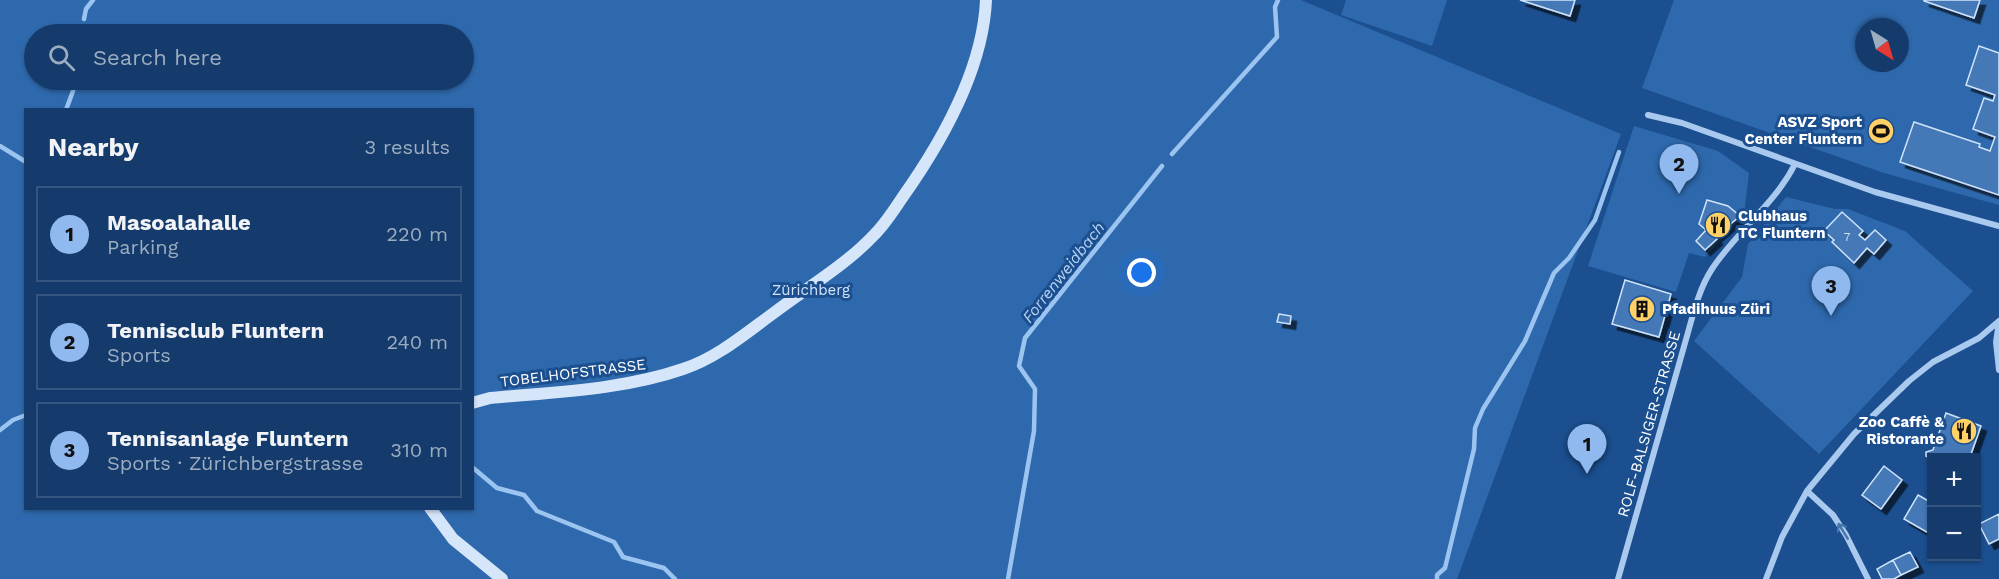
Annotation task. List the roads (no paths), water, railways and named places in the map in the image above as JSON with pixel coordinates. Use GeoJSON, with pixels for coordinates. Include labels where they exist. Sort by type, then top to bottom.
{"type":"FeatureCollection","features":[{"type":"Feature","properties":{"kind":"main road","name":"TOBELHOFSTRASSE"},"geometry":{"type":"LineString","coordinates":[[474,402],[490,398],[618,385],[685,369],[739,338],[855,253],[886,221],[936,146],[968,78],[980,41],[986,0]]}},
{"type":"Feature","properties":{"kind":"main road"},"geometry":{"type":"LineString","coordinates":[[430,510],[444,531],[502,579]]}},
{"type":"Feature","properties":{"kind":"street"},"geometry":{"type":"LineString","coordinates":[[1648,115],[1682,123],[1875,192],[1999,226]]}},
{"type":"Feature","properties":{"kind":"street","name":"ROLF-BALSIGER-STRASSE"},"geometry":{"type":"LineString","coordinates":[[1618,579],[1685,343],[1710,271],[1728,246],[1787,180],[1795,164]]}},
{"type":"Feature","properties":{"kind":"street"},"geometry":{"type":"LineString","coordinates":[[1999,321],[1996,342],[1999,370]]}},
{"type":"Feature","properties":{"kind":"street"},"geometry":{"type":"LineString","coordinates":[[1766,579],[1782,537],[1807,491],[1854,434],[1909,381],[1933,362],[1979,338],[1999,321]]}},
{"type":"Feature","properties":{"kind":"street"},"geometry":{"type":"LineString","coordinates":[[1807,491],[1833,515],[1846,535],[1868,579]]}},
{"type":"Feature","properties":{"kind":"waterway"},"geometry":{"type":"LineString","coordinates":[[84,19],[86,9],[93,0]]}},
{"type":"Feature","properties":{"kind":"waterway","name":"Forrenweidbach"},"geometry":{"type":"LineString","coordinates":[[1172,154],[1277,37],[1275,7],[1278,0]]}},
{"type":"Feature","properties":{"kind":"waterway"},"geometry":{"type":"LineString","coordinates":[[67,108],[73,90]]}},
{"type":"Feature","properties":{"kind":"waterway"},"geometry":{"type":"LineString","coordinates":[[0,146],[24,161]]}},
{"type":"Feature","properties":{"kind":"waterway"},"geometry":{"type":"LineString","coordinates":[[1437,579],[1437,575],[1445,568],[1474,449],[1475,428],[1483,409],[1525,341],[1554,273],[1569,258],[1595,220],[1619,152]]}},
{"type":"Feature","properties":{"kind":"waterway","name":"Forrenweidbach"},"geometry":{"type":"LineString","coordinates":[[1008,579],[1034,431],[1035,389],[1019,366],[1025,338],[1162,166]]}},
{"type":"Feature","properties":{"kind":"waterway"},"geometry":{"type":"LineString","coordinates":[[0,430],[13,420],[24,416]]}},
{"type":"Feature","properties":{"kind":"waterway"},"geometry":{"type":"LineString","coordinates":[[474,469],[497,488],[524,495],[537,511],[614,542],[623,557],[664,568],[675,579]]}},
{"type":"Feature","properties":{"kind":"place","name":"ASVZ Sport Center Fluntern"},"geometry":{"type":"Point","coordinates":[1881,131]}},
{"type":"Feature","properties":{"kind":"place","name":"Tennisclub Fluntern"},"geometry":{"type":"Point","coordinates":[1679,194]}},
{"type":"Feature","properties":{"kind":"place","name":"Clubhaus TC Fluntern"},"geometry":{"type":"Point","coordinates":[1718,225]}},
{"type":"Feature","properties":{"kind":"place","name":"Pfadihuus Züri"},"geometry":{"type":"Point","coordinates":[1642,309]}},
{"type":"Feature","properties":{"kind":"place","name":"Tennisanlage Fluntern"},"geometry":{"type":"Point","coordinates":[1831,316]}},
{"type":"Feature","properties":{"kind":"place","name":"Zoo Caffè & Ristorante"},"geometry":{"type":"Point","coordinates":[1964,431]}},
{"type":"Feature","properties":{"kind":"place","name":"Masoalahalle"},"geometry":{"type":"Point","coordinates":[1587,474]}},
{"type":"Feature","properties":{"kind":"park label","name":"Zürichberg"},"geometry":{"type":"Point","coordinates":[811,290]}}]}
